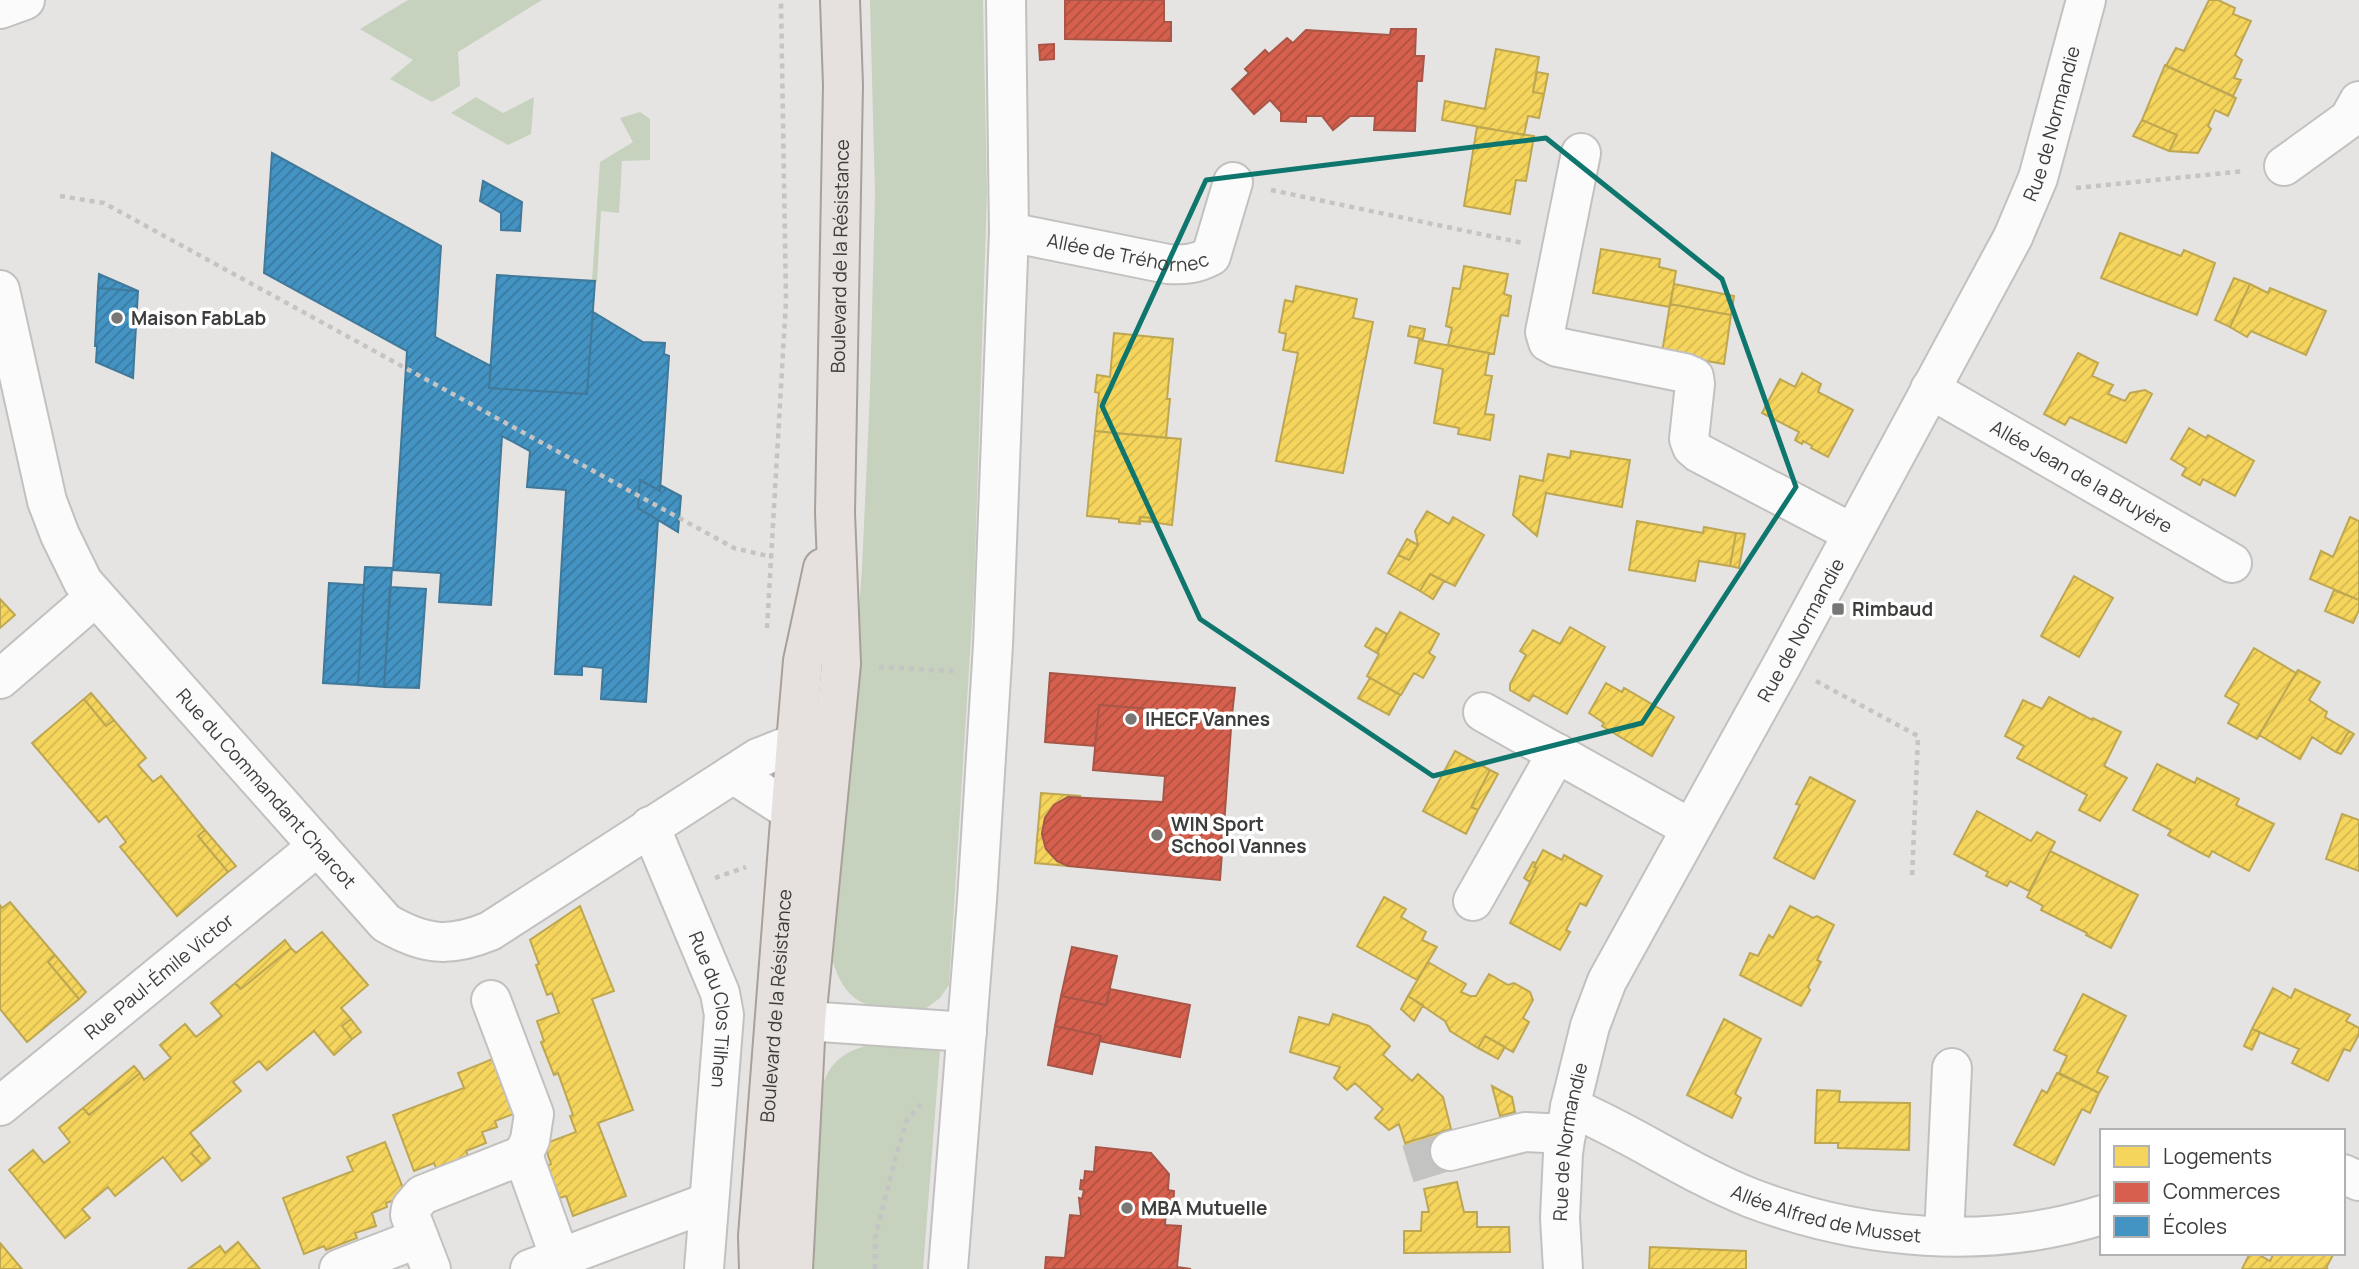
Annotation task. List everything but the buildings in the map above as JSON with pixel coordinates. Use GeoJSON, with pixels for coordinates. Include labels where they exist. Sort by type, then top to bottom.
{"type":"FeatureCollection","features":[{"type":"Feature","properties":{"kind":"main road","name":"Boulevard de la Résistance"},"geometry":{"type":"LineString","coordinates":[[793,1269],[806,1021],[841,664],[835,513],[843,85],[840,0]]}},
{"type":"Feature","properties":{"kind":"main road","name":"Boulevard de la Résistance"},"geometry":{"type":"LineString","coordinates":[[759,1269],[758,1236],[803,661],[835,513]]}},
{"type":"Feature","properties":{"kind":"street"},"geometry":{"type":"LineString","coordinates":[[0,9],[25,0]]}},
{"type":"Feature","properties":{"kind":"street"},"geometry":{"type":"LineString","coordinates":[[947,1269],[967,1032],[993,645],[1009,232],[1006,0]]}},
{"type":"Feature","properties":{"kind":"street","name":"Rue de Normandie"},"geometry":{"type":"LineString","coordinates":[[1563,1269],[1560,1218],[1568,1121],[1590,1026],[1607,981],[1783,663],[2013,237],[2038,178],[2086,0]]}},
{"type":"Feature","properties":{"kind":"street"},"geometry":{"type":"LineString","coordinates":[[2284,166],[2349,119],[2359,101]]}},
{"type":"Feature","properties":{"kind":"street"},"geometry":{"type":"LineString","coordinates":[[1581,153],[1545,332],[1548,342],[1557,347],[1694,377],[1689,439],[1692,447],[1852,533]]}},
{"type":"Feature","properties":{"kind":"street","name":"Allée de Tréhornec"},"geometry":{"type":"LineString","coordinates":[[1009,232],[1168,264],[1199,263],[1211,256],[1233,182]]}},
{"type":"Feature","properties":{"kind":"street","name":"Rue du Commandant Charcot"},"geometry":{"type":"LineString","coordinates":[[0,290],[47,501],[60,536],[83,582],[386,923],[407,935],[428,941],[451,943],[489,931],[758,758],[796,743]]}},
{"type":"Feature","properties":{"kind":"street","name":"Allée Jean de la Bruyère"},"geometry":{"type":"LineString","coordinates":[[1930,388],[2232,564]]}},
{"type":"Feature","properties":{"kind":"street"},"geometry":{"type":"LineString","coordinates":[[0,679],[95,597]]}},
{"type":"Feature","properties":{"kind":"street"},"geometry":{"type":"LineString","coordinates":[[1483,712],[1690,828]]}},
{"type":"Feature","properties":{"kind":"street"},"geometry":{"type":"LineString","coordinates":[[796,743],[832,763]]}},
{"type":"Feature","properties":{"kind":"street"},"geometry":{"type":"LineString","coordinates":[[1473,901],[1557,753]]}},
{"type":"Feature","properties":{"kind":"street"},"geometry":{"type":"LineString","coordinates":[[733,774],[792,812]]}},
{"type":"Feature","properties":{"kind":"street","name":"Rue du Clos Tilhen"},"geometry":{"type":"LineString","coordinates":[[650,826],[720,993],[724,1015],[704,1269]]}},
{"type":"Feature","properties":{"kind":"street","name":"Rue Paul-Émile Victor"},"geometry":{"type":"LineString","coordinates":[[0,1106],[318,846]]}},
{"type":"Feature","properties":{"kind":"street"},"geometry":{"type":"LineString","coordinates":[[491,1000],[534,1114],[530,1140],[523,1155],[545,1263],[709,1202]]}},
{"type":"Feature","properties":{"kind":"street"},"geometry":{"type":"LineString","coordinates":[[806,1021],[967,1032]]}},
{"type":"Feature","properties":{"kind":"street"},"geometry":{"type":"LineString","coordinates":[[1944,1236],[1952,1068]]}},
{"type":"Feature","properties":{"kind":"street","name":"Allée Alfred de Musset"},"geometry":{"type":"LineString","coordinates":[[1568,1121],[1594,1117],[1675,1162],[1751,1198],[1827,1221],[1908,1235],[1944,1236],[2026,1234],[2100,1216]]}},
{"type":"Feature","properties":{"kind":"street"},"geometry":{"type":"LineString","coordinates":[[1450,1152],[1568,1121]]}},
{"type":"Feature","properties":{"kind":"street"},"geometry":{"type":"LineString","coordinates":[[339,1269],[425,1253],[410,1215],[411,1208],[422,1195],[523,1155]]}},
{"type":"Feature","properties":{"kind":"path"},"geometry":{"type":"LineString","coordinates":[[767,634],[786,301],[781,0]]}},
{"type":"Feature","properties":{"kind":"path"},"geometry":{"type":"LineString","coordinates":[[2038,178],[2060,190],[2284,166]]}},
{"type":"Feature","properties":{"kind":"path"},"geometry":{"type":"LineString","coordinates":[[1233,182],[1561,251]]}},
{"type":"Feature","properties":{"kind":"path"},"geometry":{"type":"LineString","coordinates":[[60,196],[104,203],[734,548],[772,557]]}},
{"type":"Feature","properties":{"kind":"path"},"geometry":{"type":"LineString","coordinates":[[1783,663],[1918,736],[1912,878]]}},
{"type":"Feature","properties":{"kind":"path"},"geometry":{"type":"LineString","coordinates":[[876,1269],[876,1238],[907,1120],[924,1100],[962,1090]]}},
{"type":"Feature","properties":{"kind":"highlighted area"},"geometry":{"type":"Polygon","coordinates":[[[1546,138],[1722,279],[1796,487],[1642,723],[1433,776],[1200,619],[1102,406],[1206,180],[1546,138]]]}},
{"type":"Feature","properties":{"kind":"green space"},"geometry":{"type":"Polygon","coordinates":[[[408,0],[542,0],[458,52],[460,86],[432,102],[390,79],[413,60],[360,29],[408,0]]]}},
{"type":"Feature","properties":{"kind":"green space"},"geometry":{"type":"Polygon","coordinates":[[[870,0],[983,0],[987,193],[974,590],[949,985],[940,998],[925,1009],[893,1009],[868,1005],[848,991],[833,962],[862,569],[870,392],[875,194],[870,0]]]}},
{"type":"Feature","properties":{"kind":"green space"},"geometry":{"type":"Polygon","coordinates":[[[476,97],[503,113],[534,97],[531,134],[508,145],[451,113],[476,97]]]}},
{"type":"Feature","properties":{"kind":"green space"},"geometry":{"type":"Polygon","coordinates":[[[640,112],[650,119],[650,160],[622,161],[619,213],[601,211],[597,282],[592,281],[600,162],[633,142],[620,118],[640,112]]]}},
{"type":"Feature","properties":{"kind":"green space"},"geometry":{"type":"Polygon","coordinates":[[[874,1044],[940,1050],[923,1269],[808,1269],[824,1081],[832,1066],[843,1056],[874,1044]]]}},
{"type":"Feature","properties":{"kind":"tunnel"},"geometry":{"type":"LineString","coordinates":[[1408,1164],[1450,1151]]}},
{"type":"Feature","properties":{"kind":"place","name":"Maison FabLab"},"geometry":{"type":"Point","coordinates":[117,318]}},
{"type":"Feature","properties":{"kind":"place","name":"Rimbaud"},"geometry":{"type":"Point","coordinates":[1838,609]}},
{"type":"Feature","properties":{"kind":"place","name":"IHECF Vannes"},"geometry":{"type":"Point","coordinates":[1131,719]}},
{"type":"Feature","properties":{"kind":"place","name":"WIN Sport School Vannes"},"geometry":{"type":"Point","coordinates":[1157,835]}},
{"type":"Feature","properties":{"kind":"place","name":"MBA Mutuelle"},"geometry":{"type":"Point","coordinates":[1127,1208]}}]}
